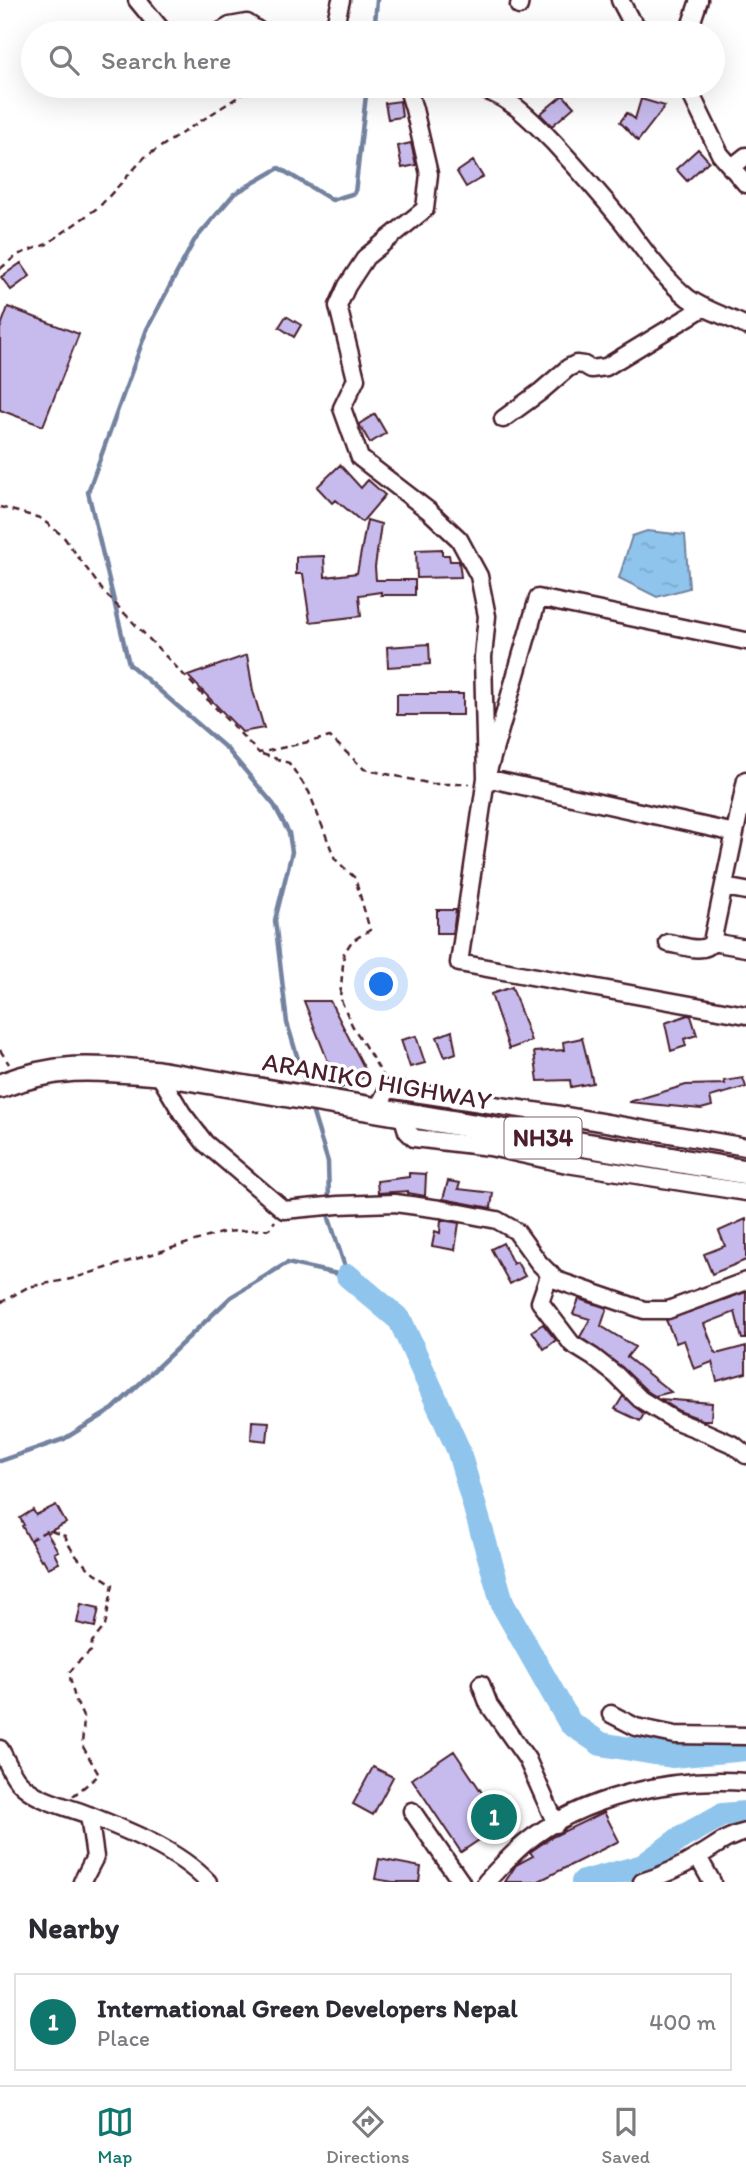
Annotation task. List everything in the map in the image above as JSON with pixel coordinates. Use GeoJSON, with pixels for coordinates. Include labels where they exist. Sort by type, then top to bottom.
{"type":"FeatureCollection","features":[{"type":"Feature","properties":{"kind":"highway","name":"ARANIKO HIGHWAY"},"geometry":{"type":"LineString","coordinates":[[0,1086],[55,1070],[88,1067],[158,1073],[402,1114],[433,1107],[551,1139],[637,1153],[687,1172],[710,1165],[746,1172]]}},
{"type":"Feature","properties":{"kind":"street"},"geometry":{"type":"LineString","coordinates":[[137,0],[154,21]]}},
{"type":"Feature","properties":{"kind":"street"},"geometry":{"type":"LineString","coordinates":[[336,21],[341,0]]}},
{"type":"Feature","properties":{"kind":"street"},"geometry":{"type":"LineString","coordinates":[[620,0],[632,21]]}},
{"type":"Feature","properties":{"kind":"street"},"geometry":{"type":"LineString","coordinates":[[692,21],[699,0]]}},
{"type":"Feature","properties":{"kind":"street"},"geometry":{"type":"LineString","coordinates":[[411,98],[429,174],[425,209],[366,257],[347,286],[338,306],[356,379],[342,408],[360,458],[429,511],[459,540],[479,576],[487,616],[483,657],[486,778]]}},
{"type":"Feature","properties":{"kind":"street"},"geometry":{"type":"LineString","coordinates":[[503,98],[532,121],[592,185],[687,297],[703,308],[746,326]]}},
{"type":"Feature","properties":{"kind":"street"},"geometry":{"type":"LineString","coordinates":[[693,98],[709,133],[731,168],[746,184]]}},
{"type":"Feature","properties":{"kind":"street"},"geometry":{"type":"LineString","coordinates":[[731,168],[746,156]]}},
{"type":"Feature","properties":{"kind":"street"},"geometry":{"type":"LineString","coordinates":[[503,419],[568,368],[576,364],[600,370],[607,367],[703,308]]}},
{"type":"Feature","properties":{"kind":"street"},"geometry":{"type":"LineString","coordinates":[[746,641],[538,598],[486,778],[459,963],[746,1015]]}},
{"type":"Feature","properties":{"kind":"street"},"geometry":{"type":"LineString","coordinates":[[486,778],[739,825]]}},
{"type":"Feature","properties":{"kind":"street"},"geometry":{"type":"LineString","coordinates":[[668,943],[703,949],[709,947],[712,942],[739,825],[746,779]]}},
{"type":"Feature","properties":{"kind":"street"},"geometry":{"type":"LineString","coordinates":[[724,887],[746,891]]}},
{"type":"Feature","properties":{"kind":"street"},"geometry":{"type":"LineString","coordinates":[[712,942],[746,948]]}},
{"type":"Feature","properties":{"kind":"street"},"geometry":{"type":"LineString","coordinates":[[158,1073],[182,1113],[205,1143],[284,1210],[395,1203],[497,1220],[516,1231],[539,1263],[556,1280],[645,1310],[668,1310],[746,1281]]}},
{"type":"Feature","properties":{"kind":"street"},"geometry":{"type":"LineString","coordinates":[[377,1109],[388,1088],[433,1107],[554,1114],[746,1147]]}},
{"type":"Feature","properties":{"kind":"street"},"geometry":{"type":"LineString","coordinates":[[402,1114],[407,1130],[414,1138],[489,1147],[567,1164],[687,1172],[746,1192]]}},
{"type":"Feature","properties":{"kind":"street"},"geometry":{"type":"LineString","coordinates":[[551,1139],[554,1114]]}},
{"type":"Feature","properties":{"kind":"street"},"geometry":{"type":"LineString","coordinates":[[589,1145],[593,1121]]}},
{"type":"Feature","properties":{"kind":"street"},"geometry":{"type":"LineString","coordinates":[[637,1153],[641,1130]]}},
{"type":"Feature","properties":{"kind":"street"},"geometry":{"type":"LineString","coordinates":[[710,1165],[713,1142]]}},
{"type":"Feature","properties":{"kind":"street"},"geometry":{"type":"LineString","coordinates":[[550,1273],[540,1303],[572,1344],[616,1375],[640,1399],[674,1420],[725,1441],[746,1455]]}},
{"type":"Feature","properties":{"kind":"street"},"geometry":{"type":"LineString","coordinates":[[481,1684],[489,1705],[527,1759],[556,1824]]}},
{"type":"Feature","properties":{"kind":"street"},"geometry":{"type":"LineString","coordinates":[[611,1714],[636,1727],[674,1735],[746,1736]]}},
{"type":"Feature","properties":{"kind":"street"},"geometry":{"type":"LineString","coordinates":[[0,1749],[18,1781],[42,1800],[89,1815],[150,1841],[198,1871],[208,1882]]}},
{"type":"Feature","properties":{"kind":"street"},"geometry":{"type":"LineString","coordinates":[[486,1882],[525,1843],[556,1824],[615,1797],[692,1783],[731,1780],[746,1782]]}},
{"type":"Feature","properties":{"kind":"street"},"geometry":{"type":"LineString","coordinates":[[412,1811],[461,1882]]}},
{"type":"Feature","properties":{"kind":"street"},"geometry":{"type":"LineString","coordinates":[[82,1882],[95,1857],[89,1815]]}},
{"type":"Feature","properties":{"kind":"street"},"geometry":{"type":"LineString","coordinates":[[642,1882],[659,1877],[698,1857],[732,1835],[746,1832]]}},
{"type":"Feature","properties":{"kind":"street"},"geometry":{"type":"LineString","coordinates":[[698,1857],[712,1882]]}},
{"type":"Feature","properties":{"kind":"path"},"geometry":{"type":"LineString","coordinates":[[0,269],[17,255],[47,244],[100,206],[145,157],[236,98]]}},
{"type":"Feature","properties":{"kind":"path"},"geometry":{"type":"LineString","coordinates":[[0,507],[40,518],[63,536],[103,591],[259,752],[289,763],[309,792],[335,859],[355,878],[370,930],[352,941],[344,953],[340,998],[352,1025],[383,1074],[388,1088]]}},
{"type":"Feature","properties":{"kind":"path"},"geometry":{"type":"LineString","coordinates":[[259,752],[330,737],[364,769],[432,785],[467,785],[486,778]]}},
{"type":"Feature","properties":{"kind":"path"},"geometry":{"type":"LineString","coordinates":[[0,1303],[28,1287],[71,1279],[224,1232],[269,1229],[284,1210]]}},
{"type":"Feature","properties":{"kind":"path"},"geometry":{"type":"LineString","coordinates":[[30,1540],[47,1530],[65,1536],[70,1551],[91,1571],[113,1584],[105,1626],[92,1642],[92,1651],[69,1673],[75,1699],[84,1719],[82,1745],[99,1775],[72,1797],[69,1808]]}},
{"type":"Feature","properties":{"kind":"water"},"geometry":{"type":"Polygon","coordinates":[[[647,531],[685,535],[689,588],[657,597],[619,578],[632,536],[647,531]]]}},
{"type":"Feature","properties":{"kind":"building"},"geometry":{"type":"Polygon","coordinates":[[[559,98],[566,98],[574,107],[552,126],[540,114],[559,98]]]}},
{"type":"Feature","properties":{"kind":"building"},"geometry":{"type":"Polygon","coordinates":[[[641,99],[665,106],[638,141],[620,122],[627,113],[635,119],[641,99]]]}},
{"type":"Feature","properties":{"kind":"building"},"geometry":{"type":"Polygon","coordinates":[[[400,101],[402,117],[388,119],[385,103],[400,101]]]}},
{"type":"Feature","properties":{"kind":"building"},"geometry":{"type":"Polygon","coordinates":[[[411,143],[416,165],[402,168],[398,146],[411,143]]]}},
{"type":"Feature","properties":{"kind":"building"},"geometry":{"type":"Polygon","coordinates":[[[698,149],[709,161],[687,181],[676,169],[698,149]]]}},
{"type":"Feature","properties":{"kind":"building"},"geometry":{"type":"Polygon","coordinates":[[[473,161],[483,177],[466,187],[457,172],[473,161]]]}},
{"type":"Feature","properties":{"kind":"building"},"geometry":{"type":"Polygon","coordinates":[[[21,263],[30,276],[11,290],[1,277],[21,263]]]}},
{"type":"Feature","properties":{"kind":"building"},"geometry":{"type":"Polygon","coordinates":[[[8,307],[79,334],[43,426],[0,410],[0,329],[8,307]]]}},
{"type":"Feature","properties":{"kind":"building"},"geometry":{"type":"Polygon","coordinates":[[[286,316],[301,325],[294,337],[279,327],[286,316]]]}},
{"type":"Feature","properties":{"kind":"building"},"geometry":{"type":"Polygon","coordinates":[[[375,414],[386,433],[370,443],[359,424],[375,414]]]}},
{"type":"Feature","properties":{"kind":"building"},"geometry":{"type":"Polygon","coordinates":[[[340,465],[361,488],[368,480],[385,495],[362,522],[336,500],[332,503],[317,487],[340,465]]]}},
{"type":"Feature","properties":{"kind":"building"},"geometry":{"type":"Polygon","coordinates":[[[367,520],[381,524],[375,567],[376,580],[415,580],[415,595],[381,595],[381,592],[359,595],[361,616],[310,622],[303,574],[296,574],[296,557],[324,556],[325,577],[357,573],[367,520]]]}},
{"type":"Feature","properties":{"kind":"building"},"geometry":{"type":"Polygon","coordinates":[[[442,549],[442,555],[449,555],[450,561],[459,561],[461,577],[417,578],[416,550],[442,549]]]}},
{"type":"Feature","properties":{"kind":"building"},"geometry":{"type":"Polygon","coordinates":[[[429,644],[430,664],[388,667],[387,647],[429,644]]]}},
{"type":"Feature","properties":{"kind":"building"},"geometry":{"type":"Polygon","coordinates":[[[247,655],[253,691],[264,728],[242,732],[188,676],[247,655]]]}},
{"type":"Feature","properties":{"kind":"building"},"geometry":{"type":"Polygon","coordinates":[[[397,694],[463,694],[463,715],[397,715],[397,694]]]}},
{"type":"Feature","properties":{"kind":"building"},"geometry":{"type":"Polygon","coordinates":[[[437,910],[456,910],[453,933],[437,933],[437,910]]]}},
{"type":"Feature","properties":{"kind":"building"},"geometry":{"type":"Polygon","coordinates":[[[512,987],[531,1041],[509,1049],[491,994],[512,987]]]}},
{"type":"Feature","properties":{"kind":"building"},"geometry":{"type":"Polygon","coordinates":[[[304,1001],[330,1001],[368,1075],[339,1089],[304,1001]]]}},
{"type":"Feature","properties":{"kind":"building"},"geometry":{"type":"Polygon","coordinates":[[[691,1016],[697,1035],[684,1039],[686,1046],[671,1051],[665,1023],[691,1016]]]}},
{"type":"Feature","properties":{"kind":"building"},"geometry":{"type":"Polygon","coordinates":[[[452,1031],[456,1053],[445,1057],[437,1037],[452,1031]]]}},
{"type":"Feature","properties":{"kind":"building"},"geometry":{"type":"Polygon","coordinates":[[[416,1036],[425,1063],[410,1067],[401,1040],[416,1036]]]}},
{"type":"Feature","properties":{"kind":"building"},"geometry":{"type":"Polygon","coordinates":[[[582,1038],[593,1083],[571,1087],[570,1080],[538,1081],[534,1052],[564,1050],[563,1042],[582,1038]]]}},
{"type":"Feature","properties":{"kind":"building"},"geometry":{"type":"Polygon","coordinates":[[[743,1078],[746,1087],[710,1097],[712,1106],[701,1109],[629,1102],[686,1085],[725,1084],[724,1081],[743,1078]]]}},
{"type":"Feature","properties":{"kind":"building"},"geometry":{"type":"Polygon","coordinates":[[[409,1173],[426,1174],[425,1196],[408,1191],[378,1193],[377,1181],[409,1177],[409,1173]]]}},
{"type":"Feature","properties":{"kind":"building"},"geometry":{"type":"Polygon","coordinates":[[[448,1181],[460,1183],[458,1189],[493,1193],[491,1208],[443,1199],[448,1181]]]}},
{"type":"Feature","properties":{"kind":"building"},"geometry":{"type":"Polygon","coordinates":[[[746,1219],[746,1260],[712,1274],[704,1254],[725,1246],[719,1231],[746,1219]]]}},
{"type":"Feature","properties":{"kind":"building"},"geometry":{"type":"Polygon","coordinates":[[[441,1220],[459,1223],[455,1250],[432,1246],[435,1231],[440,1233],[441,1220]]]}},
{"type":"Feature","properties":{"kind":"building"},"geometry":{"type":"Polygon","coordinates":[[[503,1243],[513,1264],[517,1262],[525,1276],[510,1284],[491,1249],[503,1243]]]}},
{"type":"Feature","properties":{"kind":"building"},"geometry":{"type":"Polygon","coordinates":[[[746,1292],[746,1339],[742,1339],[735,1312],[704,1324],[716,1354],[746,1346],[746,1373],[717,1381],[712,1362],[694,1369],[684,1340],[676,1343],[666,1320],[746,1292]]]}},
{"type":"Feature","properties":{"kind":"building"},"geometry":{"type":"Polygon","coordinates":[[[579,1299],[607,1308],[601,1326],[635,1347],[627,1357],[671,1392],[655,1396],[622,1367],[580,1337],[590,1319],[573,1314],[579,1299]]]}},
{"type":"Feature","properties":{"kind":"building"},"geometry":{"type":"Polygon","coordinates":[[[543,1324],[556,1340],[544,1349],[532,1331],[543,1324]]]}},
{"type":"Feature","properties":{"kind":"building"},"geometry":{"type":"Polygon","coordinates":[[[623,1396],[644,1414],[640,1421],[615,1409],[623,1396]]]}},
{"type":"Feature","properties":{"kind":"building"},"geometry":{"type":"Polygon","coordinates":[[[660,1399],[712,1403],[711,1420],[703,1420],[679,1411],[660,1399]]]}},
{"type":"Feature","properties":{"kind":"building"},"geometry":{"type":"Polygon","coordinates":[[[252,1421],[269,1422],[267,1441],[251,1439],[252,1421]]]}},
{"type":"Feature","properties":{"kind":"building"},"geometry":{"type":"Polygon","coordinates":[[[56,1505],[66,1523],[47,1533],[58,1551],[54,1553],[59,1563],[48,1568],[43,1559],[41,1560],[20,1518],[33,1510],[36,1515],[56,1505]]]}},
{"type":"Feature","properties":{"kind":"building"},"geometry":{"type":"Polygon","coordinates":[[[81,1604],[99,1608],[95,1627],[77,1623],[81,1604]]]}},
{"type":"Feature","properties":{"kind":"building"},"geometry":{"type":"Polygon","coordinates":[[[454,1751],[503,1824],[461,1852],[412,1779],[454,1751]]]}},
{"type":"Feature","properties":{"kind":"building"},"geometry":{"type":"Polygon","coordinates":[[[373,1767],[393,1777],[373,1815],[353,1804],[373,1767]]]}},
{"type":"Feature","properties":{"kind":"building"},"geometry":{"type":"Polygon","coordinates":[[[604,1812],[619,1841],[537,1882],[505,1882],[516,1865],[533,1856],[530,1852],[552,1837],[604,1812]]]}},
{"type":"Feature","properties":{"kind":"building"},"geometry":{"type":"Polygon","coordinates":[[[379,1859],[421,1867],[419,1882],[375,1879],[379,1859]]]}},
{"type":"Feature","properties":{"kind":"waterway"},"geometry":{"type":"LineString","coordinates":[[375,21],[377,0]]}},
{"type":"Feature","properties":{"kind":"waterway"},"geometry":{"type":"LineString","coordinates":[[308,1092],[287,1023],[275,920],[292,852],[289,833],[274,805],[227,749],[129,664],[88,492],[147,329],[194,241],[234,194],[279,168],[332,200],[355,193],[366,98]]}},
{"type":"Feature","properties":{"kind":"waterway"},"geometry":{"type":"LineString","coordinates":[[311,1107],[328,1162],[329,1201]]}},
{"type":"Feature","properties":{"kind":"waterway"},"geometry":{"type":"LineString","coordinates":[[329,1210],[329,1218],[348,1276]]}},
{"type":"Feature","properties":{"kind":"waterway"},"geometry":{"type":"LineString","coordinates":[[0,1461],[64,1439],[113,1409],[231,1297],[287,1263],[347,1276]]}},
{"type":"Feature","properties":{"kind":"waterway"},"geometry":{"type":"LineString","coordinates":[[348,1276],[400,1320],[458,1449],[503,1605],[570,1723],[601,1744],[672,1756],[746,1749]]}},
{"type":"Feature","properties":{"kind":"waterway"},"geometry":{"type":"LineString","coordinates":[[583,1882],[643,1866],[682,1837],[722,1815],[746,1813]]}},
{"type":"Feature","properties":{"kind":"place","name":"International Green Developers Nepal"},"geometry":{"type":"Point","coordinates":[494,1817]}}]}
